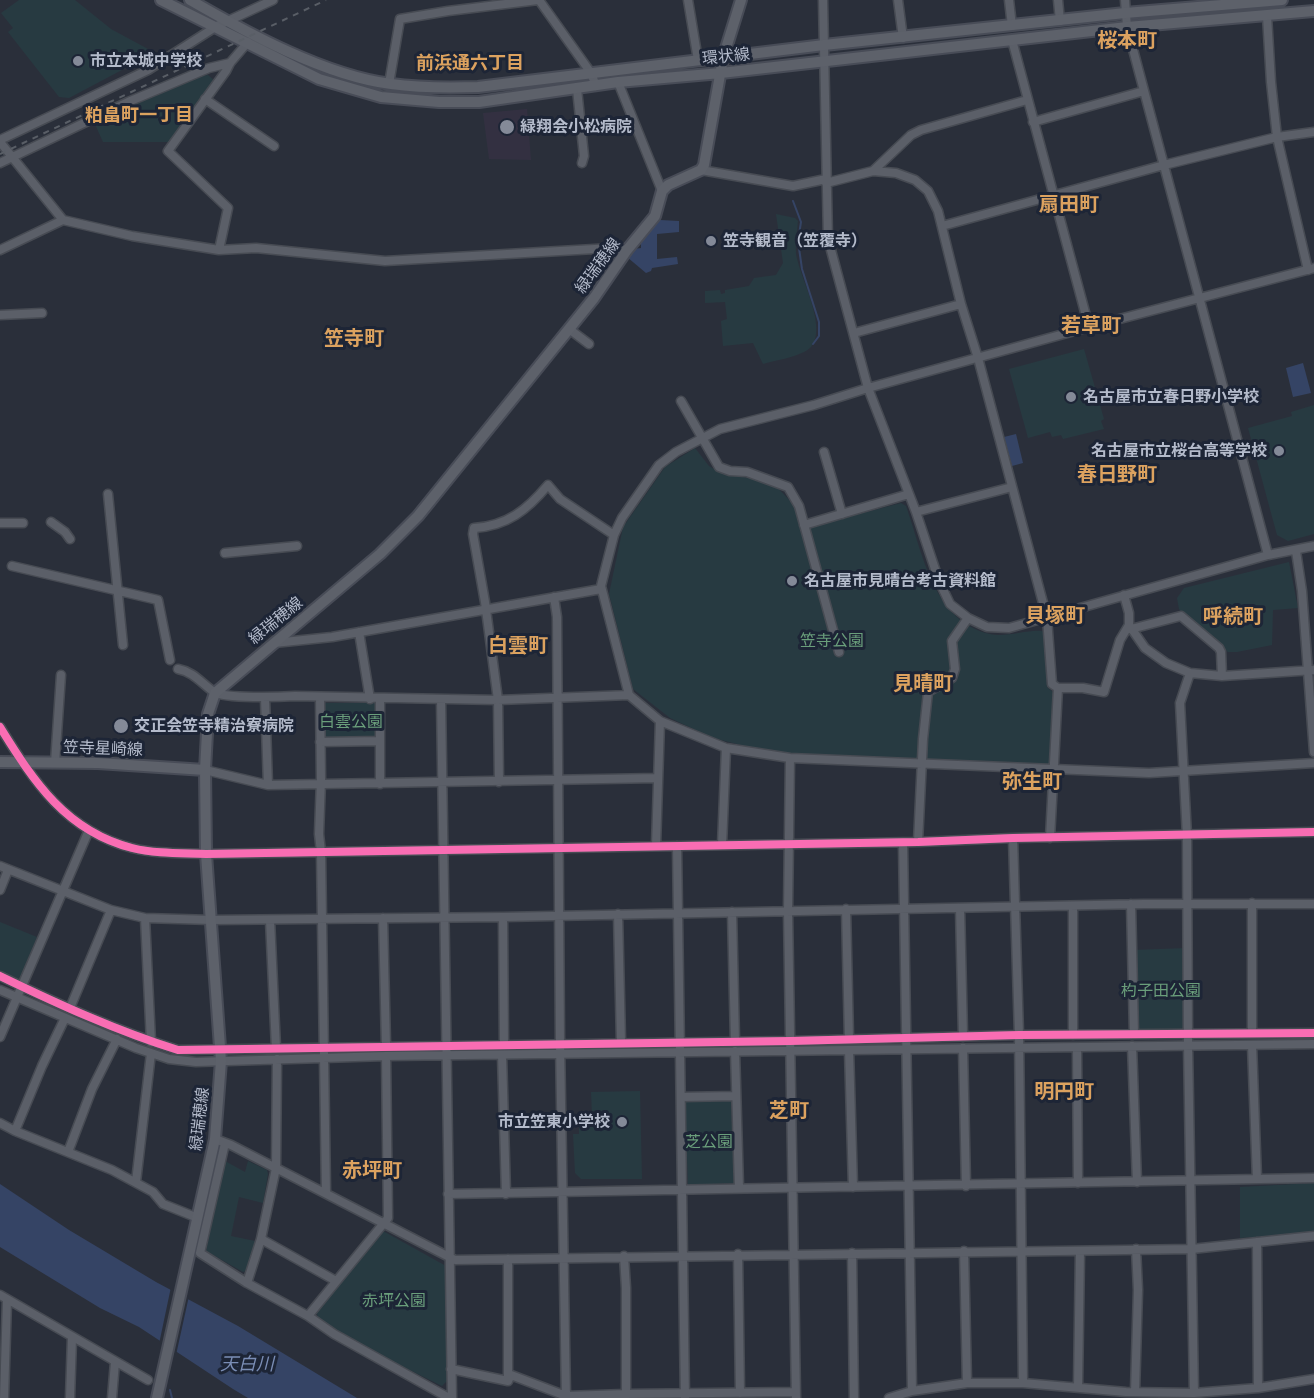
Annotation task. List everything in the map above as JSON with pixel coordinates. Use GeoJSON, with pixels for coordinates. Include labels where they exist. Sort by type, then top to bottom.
{"type":"FeatureCollection","features":[{"type":"Feature","properties":{"kind":"main road","name":"環状線"},"geometry":{"type":"LineString","coordinates":[[161,0],[175,8],[222,24],[318,64],[389,84],[435,88],[478,87],[824,45],[1125,13],[1282,0]]}},
{"type":"Feature","properties":{"kind":"main road","name":"環状線"},"geometry":{"type":"LineString","coordinates":[[190,0],[248,42],[319,79],[381,97],[439,102],[479,102],[618,82],[721,74],[1127,27],[1314,11]]}},
{"type":"Feature","properties":{"kind":"main road"},"geometry":{"type":"LineString","coordinates":[[662,191],[668,185],[701,170],[704,165],[723,58],[741,0]]}},
{"type":"Feature","properties":{"kind":"main road","name":"緑瑞穂線"},"geometry":{"type":"LineString","coordinates":[[157,1398],[185,1269],[220,1141],[221,1061],[206,854],[205,770],[208,714],[216,693],[380,554],[418,516],[569,329],[655,216],[662,191]]}},
{"type":"Feature","properties":{"kind":"main road","name":"笠寺星崎線"},"geometry":{"type":"LineString","coordinates":[[0,762],[205,770]]}},
{"type":"Feature","properties":{"kind":"street"},"geometry":{"type":"LineString","coordinates":[[273,0],[222,24],[148,70],[0,141],[63,220],[132,236],[219,250],[256,248],[386,261],[612,248],[627,250]]}},
{"type":"Feature","properties":{"kind":"street"},"geometry":{"type":"LineString","coordinates":[[389,84],[400,19],[538,0],[591,73],[596,86]]}},
{"type":"Feature","properties":{"kind":"street"},"geometry":{"type":"LineString","coordinates":[[688,0],[698,60]]}},
{"type":"Feature","properties":{"kind":"street"},"geometry":{"type":"LineString","coordinates":[[823,0],[828,239],[868,388],[916,512],[939,581],[950,604],[968,618],[987,627],[1009,628],[1268,555],[1314,546]]}},
{"type":"Feature","properties":{"kind":"street"},"geometry":{"type":"LineString","coordinates":[[898,0],[903,38]]}},
{"type":"Feature","properties":{"kind":"street"},"geometry":{"type":"LineString","coordinates":[[1009,0],[1012,26]]}},
{"type":"Feature","properties":{"kind":"street"},"geometry":{"type":"LineString","coordinates":[[1058,0],[1060,21]]}},
{"type":"Feature","properties":{"kind":"street"},"geometry":{"type":"LineString","coordinates":[[1125,0],[1127,27],[1268,555]]}},
{"type":"Feature","properties":{"kind":"street"},"geometry":{"type":"LineString","coordinates":[[1267,16],[1277,137],[1311,269],[1089,327],[814,405],[720,429],[676,452],[659,465],[622,518],[614,535],[601,590],[629,695],[660,721],[726,748],[790,758],[1149,773],[1314,763]]}},
{"type":"Feature","properties":{"kind":"street"},"geometry":{"type":"LineString","coordinates":[[1012,40],[1089,327]]}},
{"type":"Feature","properties":{"kind":"street"},"geometry":{"type":"LineString","coordinates":[[219,250],[228,208],[168,151],[230,63],[248,42]]}},
{"type":"Feature","properties":{"kind":"street"},"geometry":{"type":"LineString","coordinates":[[0,163],[128,102],[209,68],[230,63]]}},
{"type":"Feature","properties":{"kind":"street"},"geometry":{"type":"LineString","coordinates":[[618,82],[662,191]]}},
{"type":"Feature","properties":{"kind":"street"},"geometry":{"type":"LineString","coordinates":[[577,89],[584,156],[582,163]]}},
{"type":"Feature","properties":{"kind":"street"},"geometry":{"type":"LineString","coordinates":[[1033,122],[1144,91]]}},
{"type":"Feature","properties":{"kind":"street"},"geometry":{"type":"LineString","coordinates":[[205,99],[274,146]]}},
{"type":"Feature","properties":{"kind":"street"},"geometry":{"type":"LineString","coordinates":[[873,171],[911,135],[921,130],[1027,100]]}},
{"type":"Feature","properties":{"kind":"street"},"geometry":{"type":"LineString","coordinates":[[942,226],[1164,165],[1277,137],[1314,132]]}},
{"type":"Feature","properties":{"kind":"street"},"geometry":{"type":"LineString","coordinates":[[701,170],[793,186],[873,171],[896,173],[915,180],[928,191],[942,226],[961,304],[978,358],[1047,618],[1052,684],[1058,688],[1083,688],[1104,692],[1120,640],[1130,627],[1181,616],[1219,648],[1222,676]]}},
{"type":"Feature","properties":{"kind":"street"},"geometry":{"type":"LineString","coordinates":[[0,250],[63,220]]}},
{"type":"Feature","properties":{"kind":"street"},"geometry":{"type":"LineString","coordinates":[[854,333],[961,304]]}},
{"type":"Feature","properties":{"kind":"street"},"geometry":{"type":"LineString","coordinates":[[0,315],[42,313]]}},
{"type":"Feature","properties":{"kind":"street"},"geometry":{"type":"LineString","coordinates":[[569,329],[589,344]]}},
{"type":"Feature","properties":{"kind":"street"},"geometry":{"type":"LineString","coordinates":[[681,401],[719,467],[730,471],[747,472],[788,487],[799,506],[839,652]]}},
{"type":"Feature","properties":{"kind":"street"},"geometry":{"type":"LineString","coordinates":[[824,452],[842,514]]}},
{"type":"Feature","properties":{"kind":"street"},"geometry":{"type":"LineString","coordinates":[[499,782],[498,700],[473,534],[474,528],[499,524],[520,514],[548,485],[560,499],[614,535]]}},
{"type":"Feature","properties":{"kind":"street"},"geometry":{"type":"LineString","coordinates":[[916,512],[1012,487]]}},
{"type":"Feature","properties":{"kind":"street"},"geometry":{"type":"LineString","coordinates":[[108,494],[123,645]]}},
{"type":"Feature","properties":{"kind":"street"},"geometry":{"type":"LineString","coordinates":[[804,525],[909,494]]}},
{"type":"Feature","properties":{"kind":"street"},"geometry":{"type":"LineString","coordinates":[[51,522],[65,532],[69,540]]}},
{"type":"Feature","properties":{"kind":"street"},"geometry":{"type":"LineString","coordinates":[[0,523],[23,523]]}},
{"type":"Feature","properties":{"kind":"street"},"geometry":{"type":"LineString","coordinates":[[225,553],[297,546]]}},
{"type":"Feature","properties":{"kind":"street"},"geometry":{"type":"LineString","coordinates":[[1296,551],[1311,670],[1314,752]]}},
{"type":"Feature","properties":{"kind":"street"},"geometry":{"type":"LineString","coordinates":[[12,566],[158,600],[170,660]]}},
{"type":"Feature","properties":{"kind":"street"},"geometry":{"type":"LineString","coordinates":[[274,643],[359,632],[601,590]]}},
{"type":"Feature","properties":{"kind":"street"},"geometry":{"type":"LineString","coordinates":[[1124,596],[1130,627],[1144,648],[1166,663],[1190,673],[1222,676],[1311,670]]}},
{"type":"Feature","properties":{"kind":"street"},"geometry":{"type":"LineString","coordinates":[[554,597],[557,617],[560,1054],[566,1397]]}},
{"type":"Feature","properties":{"kind":"street"},"geometry":{"type":"LineString","coordinates":[[918,842],[928,692],[952,678],[955,669],[952,641],[968,618]]}},
{"type":"Feature","properties":{"kind":"street"},"geometry":{"type":"LineString","coordinates":[[359,632],[370,699]]}},
{"type":"Feature","properties":{"kind":"street"},"geometry":{"type":"LineString","coordinates":[[178,669],[188,671],[216,693],[265,698],[295,696],[498,700],[629,695]]}},
{"type":"Feature","properties":{"kind":"street"},"geometry":{"type":"LineString","coordinates":[[1190,673],[1180,703],[1187,836],[1194,1393]]}},
{"type":"Feature","properties":{"kind":"street"},"geometry":{"type":"LineString","coordinates":[[55,763],[61,675]]}},
{"type":"Feature","properties":{"kind":"street"},"geometry":{"type":"LineString","coordinates":[[1050,838],[1058,688]]}},
{"type":"Feature","properties":{"kind":"street"},"geometry":{"type":"LineString","coordinates":[[265,698],[268,785]]}},
{"type":"Feature","properties":{"kind":"street"},"geometry":{"type":"LineString","coordinates":[[320,698],[326,1193]]}},
{"type":"Feature","properties":{"kind":"street"},"geometry":{"type":"LineString","coordinates":[[380,699],[380,784]]}},
{"type":"Feature","properties":{"kind":"street"},"geometry":{"type":"LineString","coordinates":[[441,700],[448,1045],[448,1194],[451,1258],[451,1398],[444,1397],[334,1334],[308,1316],[247,1283],[200,1253],[220,1141],[326,1193],[384,1225],[451,1258],[455,1260],[1191,1248],[1314,1236]]}},
{"type":"Feature","properties":{"kind":"street"},"geometry":{"type":"LineString","coordinates":[[656,846],[660,721]]}},
{"type":"Feature","properties":{"kind":"street"},"geometry":{"type":"LineString","coordinates":[[0,727],[31,776],[70,818],[105,839],[133,848],[155,851],[206,854],[903,843],[1013,838],[1314,832]]}},
{"type":"Feature","properties":{"kind":"street"},"geometry":{"type":"LineString","coordinates":[[320,742],[380,741]]}},
{"type":"Feature","properties":{"kind":"street"},"geometry":{"type":"LineString","coordinates":[[722,845],[726,748]]}},
{"type":"Feature","properties":{"kind":"street"},"geometry":{"type":"LineString","coordinates":[[508,1381],[511,1375],[566,1397],[740,1393],[795,1395],[788,910],[790,758]]}},
{"type":"Feature","properties":{"kind":"street"},"geometry":{"type":"LineString","coordinates":[[205,770],[268,785],[558,782],[658,778]]}},
{"type":"Feature","properties":{"kind":"street"},"geometry":{"type":"LineString","coordinates":[[0,1036],[89,830]]}},
{"type":"Feature","properties":{"kind":"street"},"geometry":{"type":"LineString","coordinates":[[1013,838],[1019,1035],[1023,1383]]}},
{"type":"Feature","properties":{"kind":"street"},"geometry":{"type":"LineString","coordinates":[[903,843],[912,1391]]}},
{"type":"Feature","properties":{"kind":"street"},"geometry":{"type":"LineString","coordinates":[[677,846],[685,1395]]}},
{"type":"Feature","properties":{"kind":"street"},"geometry":{"type":"LineString","coordinates":[[0,890],[4,868],[111,910],[146,918],[212,920],[503,917],[1188,903],[1314,904]]}},
{"type":"Feature","properties":{"kind":"street"},"geometry":{"type":"LineString","coordinates":[[1252,903],[1252,1032]]}},
{"type":"Feature","properties":{"kind":"street"},"geometry":{"type":"LineString","coordinates":[[1131,904],[1134,1034]]}},
{"type":"Feature","properties":{"kind":"street"},"geometry":{"type":"LineString","coordinates":[[1073,906],[1073,1035]]}},
{"type":"Feature","properties":{"kind":"street"},"geometry":{"type":"LineString","coordinates":[[960,908],[963,1036]]}},
{"type":"Feature","properties":{"kind":"street"},"geometry":{"type":"LineString","coordinates":[[846,909],[849,1039]]}},
{"type":"Feature","properties":{"kind":"street"},"geometry":{"type":"LineString","coordinates":[[70,1008],[111,910]]}},
{"type":"Feature","properties":{"kind":"street"},"geometry":{"type":"LineString","coordinates":[[732,912],[735,1041]]}},
{"type":"Feature","properties":{"kind":"street"},"geometry":{"type":"LineString","coordinates":[[618,914],[621,1042]]}},
{"type":"Feature","properties":{"kind":"street"},"geometry":{"type":"LineString","coordinates":[[503,917],[504,1045]]}},
{"type":"Feature","properties":{"kind":"street"},"geometry":{"type":"LineString","coordinates":[[146,918],[151,1042]]}},
{"type":"Feature","properties":{"kind":"street"},"geometry":{"type":"LineString","coordinates":[[383,918],[386,1046]]}},
{"type":"Feature","properties":{"kind":"street"},"geometry":{"type":"LineString","coordinates":[[270,920],[276,1048]]}},
{"type":"Feature","properties":{"kind":"street"},"geometry":{"type":"LineString","coordinates":[[0,976],[151,1042],[178,1050],[276,1048],[386,1056],[448,1056],[1314,1044]]}},
{"type":"Feature","properties":{"kind":"street"},"geometry":{"type":"LineString","coordinates":[[0,990],[151,1053],[169,1059],[196,1062],[277,1059],[386,1046],[790,1041],[1019,1035],[1314,1033]]}},
{"type":"Feature","properties":{"kind":"street"},"geometry":{"type":"LineString","coordinates":[[15,1131],[65,1018]]}},
{"type":"Feature","properties":{"kind":"street"},"geometry":{"type":"LineString","coordinates":[[68,1152],[92,1089],[117,1039]]}},
{"type":"Feature","properties":{"kind":"street"},"geometry":{"type":"LineString","coordinates":[[1252,1045],[1257,1179]]}},
{"type":"Feature","properties":{"kind":"street"},"geometry":{"type":"LineString","coordinates":[[1132,1046],[1137,1182]]}},
{"type":"Feature","properties":{"kind":"street"},"geometry":{"type":"LineString","coordinates":[[963,1048],[966,1186]]}},
{"type":"Feature","properties":{"kind":"street"},"geometry":{"type":"LineString","coordinates":[[1077,1048],[1078,1183]]}},
{"type":"Feature","properties":{"kind":"street"},"geometry":{"type":"LineString","coordinates":[[849,1050],[853,1187]]}},
{"type":"Feature","properties":{"kind":"street"},"geometry":{"type":"LineString","coordinates":[[735,1051],[739,1188]]}},
{"type":"Feature","properties":{"kind":"street"},"geometry":{"type":"LineString","coordinates":[[136,1182],[151,1053]]}},
{"type":"Feature","properties":{"kind":"street"},"geometry":{"type":"LineString","coordinates":[[502,1055],[506,1194]]}},
{"type":"Feature","properties":{"kind":"street"},"geometry":{"type":"LineString","coordinates":[[308,1316],[388,1218],[386,1056]]}},
{"type":"Feature","properties":{"kind":"street"},"geometry":{"type":"LineString","coordinates":[[247,1283],[261,1239],[276,1168],[277,1059]]}},
{"type":"Feature","properties":{"kind":"street"},"geometry":{"type":"LineString","coordinates":[[681,1097],[736,1096]]}},
{"type":"Feature","properties":{"kind":"street"},"geometry":{"type":"LineString","coordinates":[[0,1123],[112,1170],[153,1192],[164,1204],[198,1218]]}},
{"type":"Feature","properties":{"kind":"street"},"geometry":{"type":"LineString","coordinates":[[448,1194],[1314,1178]]}},
{"type":"Feature","properties":{"kind":"street"},"geometry":{"type":"LineString","coordinates":[[261,1239],[336,1281]]}},
{"type":"Feature","properties":{"kind":"street"},"geometry":{"type":"LineString","coordinates":[[1257,1242],[1258,1388]]}},
{"type":"Feature","properties":{"kind":"street"},"geometry":{"type":"LineString","coordinates":[[1136,1249],[1138,1290],[1136,1392]]}},
{"type":"Feature","properties":{"kind":"street"},"geometry":{"type":"LineString","coordinates":[[964,1251],[967,1383]]}},
{"type":"Feature","properties":{"kind":"street"},"geometry":{"type":"LineString","coordinates":[[1078,1387],[1080,1251]]}},
{"type":"Feature","properties":{"kind":"street"},"geometry":{"type":"LineString","coordinates":[[852,1253],[854,1398]]}},
{"type":"Feature","properties":{"kind":"street"},"geometry":{"type":"LineString","coordinates":[[738,1254],[740,1393]]}},
{"type":"Feature","properties":{"kind":"street"},"geometry":{"type":"LineString","coordinates":[[624,1256],[626,1394]]}},
{"type":"Feature","properties":{"kind":"street"},"geometry":{"type":"LineString","coordinates":[[508,1259],[508,1381]]}},
{"type":"Feature","properties":{"kind":"street"},"geometry":{"type":"LineString","coordinates":[[4,1398],[4,1298],[148,1380]]}},
{"type":"Feature","properties":{"kind":"street"},"geometry":{"type":"LineString","coordinates":[[70,1398],[72,1338]]}},
{"type":"Feature","properties":{"kind":"street"},"geometry":{"type":"LineString","coordinates":[[112,1398],[115,1362]]}},
{"type":"Feature","properties":{"kind":"street"},"geometry":{"type":"LineString","coordinates":[[451,1369],[508,1381]]}},
{"type":"Feature","properties":{"kind":"street"},"geometry":{"type":"LineString","coordinates":[[889,1398],[912,1391],[967,1383],[1023,1383],[1136,1392],[1194,1393],[1258,1388],[1314,1379]]}},
{"type":"Feature","properties":{"kind":"shaded area","name":"緑翔会小松病院"},"geometry":{"type":"Polygon","coordinates":[[[527,109],[531,160],[489,159],[483,113],[527,109]]]}},
{"type":"Feature","properties":{"kind":"green space"},"geometry":{"type":"Polygon","coordinates":[[[19,0],[75,0],[111,29],[150,52],[137,62],[69,98],[59,97],[8,32],[13,28],[1,13],[19,0]]]}},
{"type":"Feature","properties":{"kind":"green space"},"geometry":{"type":"Polygon","coordinates":[[[208,75],[215,81],[170,142],[103,142],[94,122],[200,76],[208,75]]]}},
{"type":"Feature","properties":{"kind":"green space"},"geometry":{"type":"Polygon","coordinates":[[[776,214],[795,218],[798,221],[796,254],[815,315],[816,327],[815,338],[807,350],[795,356],[763,364],[753,343],[723,346],[721,321],[727,319],[725,302],[705,303],[705,291],[720,290],[721,294],[725,293],[725,290],[749,286],[754,278],[776,275],[783,263],[776,214]]]}},
{"type":"Feature","properties":{"kind":"green space"},"geometry":{"type":"Polygon","coordinates":[[[1084,349],[1104,419],[1101,421],[1104,429],[1063,439],[1061,435],[1052,437],[1050,432],[1028,438],[1009,369],[1084,349]]]}},
{"type":"Feature","properties":{"kind":"green space"},"geometry":{"type":"Polygon","coordinates":[[[1314,405],[1314,534],[1288,541],[1277,535],[1248,428],[1292,416],[1291,412],[1314,405]]]}},
{"type":"Feature","properties":{"kind":"green space","name":"笠寺公園"},"geometry":{"type":"Polygon","coordinates":[[[695,448],[709,466],[717,471],[774,484],[794,505],[802,529],[901,503],[906,506],[933,583],[955,615],[971,627],[990,634],[1044,632],[1047,687],[1054,693],[1049,767],[790,754],[753,748],[713,738],[670,718],[633,689],[609,594],[623,527],[665,467],[695,448]]]}},
{"type":"Feature","properties":{"kind":"green space"},"geometry":{"type":"Polygon","coordinates":[[[1289,562],[1298,608],[1273,610],[1272,645],[1228,652],[1179,609],[1177,598],[1184,588],[1289,562]]]}},
{"type":"Feature","properties":{"kind":"green space","name":"白雲公園"},"geometry":{"type":"Polygon","coordinates":[[[323,703],[378,703],[379,740],[324,740],[323,703]]]}},
{"type":"Feature","properties":{"kind":"green space"},"geometry":{"type":"Polygon","coordinates":[[[0,922],[37,937],[19,981],[0,972],[0,922]]]}},
{"type":"Feature","properties":{"kind":"green space","name":"杓子田公園"},"geometry":{"type":"Polygon","coordinates":[[[1187,948],[1187,1033],[1135,1034],[1133,950],[1187,948]]]}},
{"type":"Feature","properties":{"kind":"green space"},"geometry":{"type":"Polygon","coordinates":[[[640,1091],[642,1179],[581,1179],[575,1173],[573,1134],[579,1134],[579,1115],[592,1115],[591,1092],[640,1091]]]}},
{"type":"Feature","properties":{"kind":"green space","name":"芝公園"},"geometry":{"type":"Polygon","coordinates":[[[731,1099],[734,1183],[688,1185],[685,1100],[731,1099]]]}},
{"type":"Feature","properties":{"kind":"green space"},"geometry":{"type":"Polygon","coordinates":[[[225,1161],[245,1172],[248,1161],[267,1170],[268,1174],[263,1203],[239,1197],[231,1236],[255,1241],[248,1270],[243,1272],[206,1251],[225,1161]]]}},
{"type":"Feature","properties":{"kind":"green space"},"geometry":{"type":"Polygon","coordinates":[[[1314,1183],[1314,1233],[1240,1238],[1240,1187],[1314,1183]]]}},
{"type":"Feature","properties":{"kind":"green space","name":"赤坪公園"},"geometry":{"type":"Polygon","coordinates":[[[383,1231],[446,1266],[447,1381],[442,1386],[385,1358],[318,1319],[317,1313],[383,1231]]]}},
{"type":"Feature","properties":{"kind":"water"},"geometry":{"type":"Polygon","coordinates":[[[660,220],[679,221],[679,232],[657,234],[657,259],[677,257],[678,264],[652,268],[646,273],[627,257],[634,249],[641,248],[641,240],[660,220]]]}},
{"type":"Feature","properties":{"kind":"water"},"geometry":{"type":"Polygon","coordinates":[[[1303,363],[1311,393],[1293,397],[1286,368],[1303,363]]]}},
{"type":"Feature","properties":{"kind":"water"},"geometry":{"type":"Polygon","coordinates":[[[1016,434],[1023,463],[1012,466],[1004,437],[1016,434]]]}},
{"type":"Feature","properties":{"kind":"water","name":"天白川"},"geometry":{"type":"Polygon","coordinates":[[[0,1184],[69,1230],[156,1282],[238,1326],[357,1398],[248,1398],[139,1327],[100,1308],[0,1247],[0,1184]]]}},
{"type":"Feature","properties":{"kind":"pier"},"geometry":{"type":"Polygon","coordinates":[[[171,1287],[189,1296],[176,1355],[159,1344],[171,1287]]]}},
{"type":"Feature","properties":{"kind":"waterway"},"geometry":{"type":"LineString","coordinates":[[793,201],[801,222],[798,241],[802,269],[819,322],[819,336],[813,344]]}},
{"type":"Feature","properties":{"kind":"waterway"},"geometry":{"type":"LineString","coordinates":[[170,1390],[172,1398]]}},
{"type":"Feature","properties":{"kind":"railway"},"geometry":{"type":"LineString","coordinates":[[0,154],[326,0]]}},
{"type":"Feature","properties":{"kind":"cycle path"},"geometry":{"type":"LineString","coordinates":[[0,727],[39,785],[70,817],[88,830],[109,840],[132,848],[159,852],[206,854],[918,842],[1314,832]]}},
{"type":"Feature","properties":{"kind":"cycle path"},"geometry":{"type":"LineString","coordinates":[[0,976],[88,1016],[178,1050],[790,1041],[1019,1035],[1314,1033]]}},
{"type":"Feature","properties":{"kind":"place","name":"市立本城中学校"},"geometry":{"type":"Point","coordinates":[78,61]}},
{"type":"Feature","properties":{"kind":"place","name":"緑翔会小松病院"},"geometry":{"type":"Point","coordinates":[507,127]}},
{"type":"Feature","properties":{"kind":"place","name":"笠寺観音（笠覆寺）"},"geometry":{"type":"Point","coordinates":[711,241]}},
{"type":"Feature","properties":{"kind":"place","name":"名古屋市立春日野小学校"},"geometry":{"type":"Point","coordinates":[1071,397]}},
{"type":"Feature","properties":{"kind":"place","name":"名古屋市立桜台高等学校"},"geometry":{"type":"Point","coordinates":[1279,451]}},
{"type":"Feature","properties":{"kind":"place","name":"名古屋市見晴台考古資料館"},"geometry":{"type":"Point","coordinates":[792,581]}},
{"type":"Feature","properties":{"kind":"place","name":"交正会笠寺精治寮病院"},"geometry":{"type":"Point","coordinates":[121,726]}},
{"type":"Feature","properties":{"kind":"place","name":"市立笠東小学校"},"geometry":{"type":"Point","coordinates":[622,1122]}},
{"type":"Feature","properties":{"kind":"district","name":"桜本町"},"geometry":{"type":"Point","coordinates":[1127,41]}},
{"type":"Feature","properties":{"kind":"district","name":"前浜通六丁目"},"geometry":{"type":"Point","coordinates":[470,64]}},
{"type":"Feature","properties":{"kind":"district","name":"粕畠町一丁目"},"geometry":{"type":"Point","coordinates":[139,116]}},
{"type":"Feature","properties":{"kind":"district","name":"扇田町"},"geometry":{"type":"Point","coordinates":[1069,205]}},
{"type":"Feature","properties":{"kind":"district","name":"若草町"},"geometry":{"type":"Point","coordinates":[1091,326]}},
{"type":"Feature","properties":{"kind":"district","name":"笠寺町"},"geometry":{"type":"Point","coordinates":[354,339]}},
{"type":"Feature","properties":{"kind":"district","name":"春日野町"},"geometry":{"type":"Point","coordinates":[1117,475]}},
{"type":"Feature","properties":{"kind":"district","name":"貝塚町"},"geometry":{"type":"Point","coordinates":[1055,616]}},
{"type":"Feature","properties":{"kind":"district","name":"呼続町"},"geometry":{"type":"Point","coordinates":[1233,617]}},
{"type":"Feature","properties":{"kind":"district","name":"白雲町"},"geometry":{"type":"Point","coordinates":[518,646]}},
{"type":"Feature","properties":{"kind":"district","name":"見晴町"},"geometry":{"type":"Point","coordinates":[923,684]}},
{"type":"Feature","properties":{"kind":"district","name":"弥生町"},"geometry":{"type":"Point","coordinates":[1032,782]}},
{"type":"Feature","properties":{"kind":"district","name":"明円町"},"geometry":{"type":"Point","coordinates":[1064,1092]}},
{"type":"Feature","properties":{"kind":"district","name":"芝町"},"geometry":{"type":"Point","coordinates":[789,1111]}},
{"type":"Feature","properties":{"kind":"district","name":"赤坪町"},"geometry":{"type":"Point","coordinates":[372,1171]}}]}
